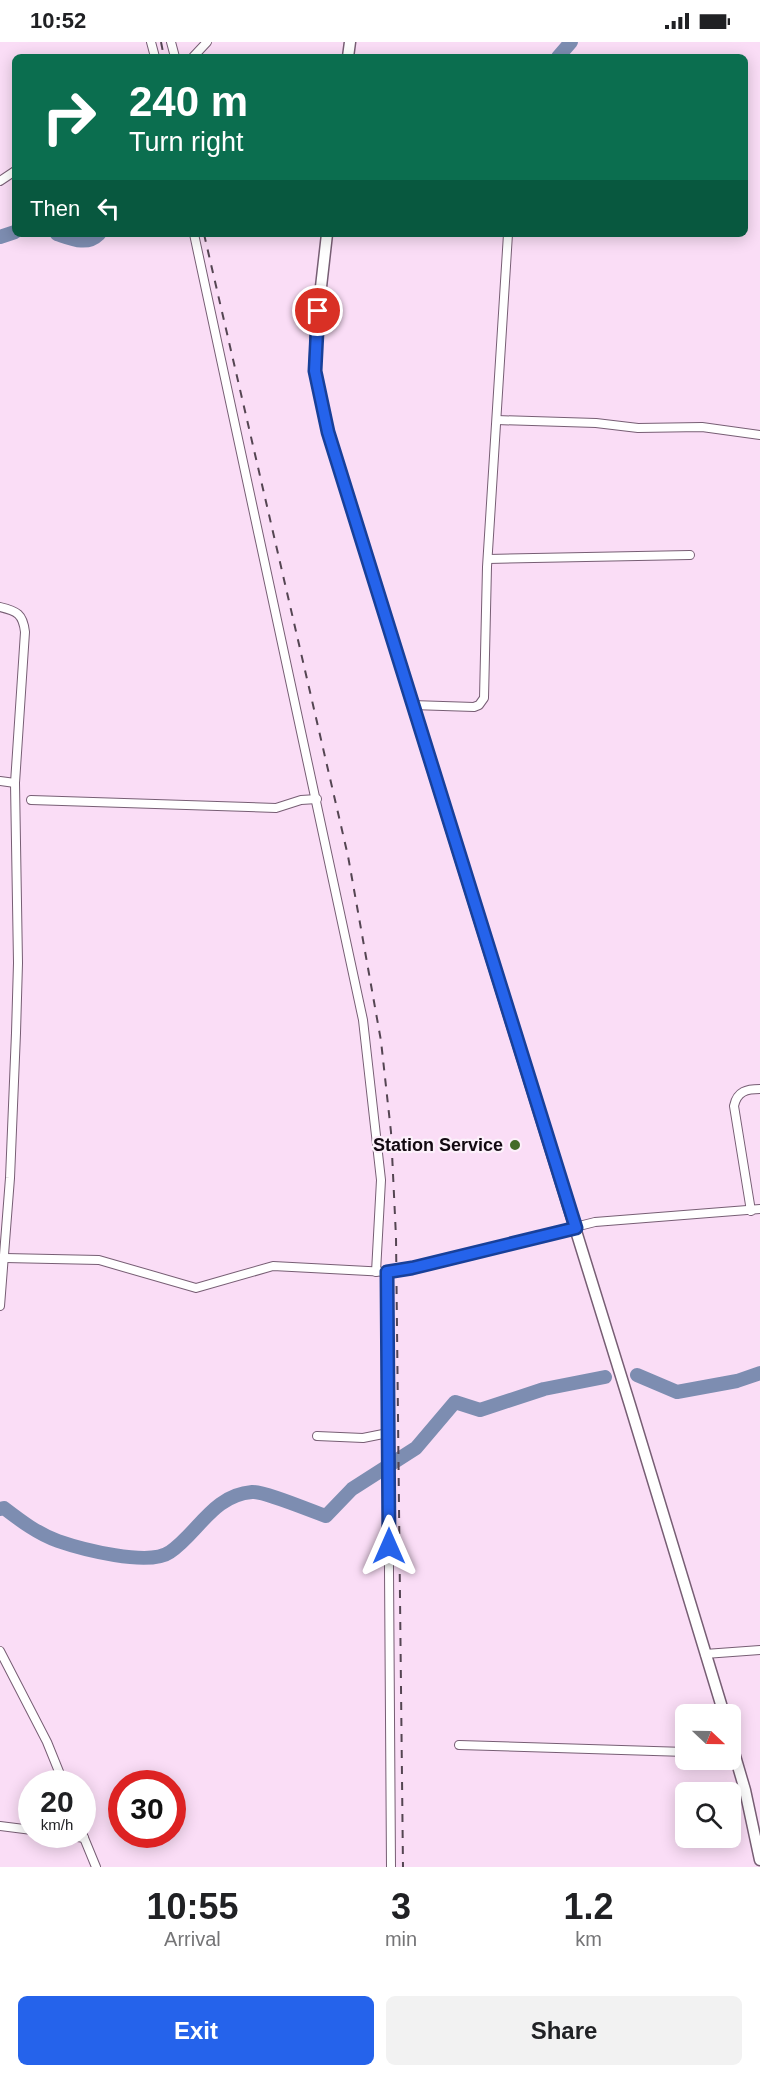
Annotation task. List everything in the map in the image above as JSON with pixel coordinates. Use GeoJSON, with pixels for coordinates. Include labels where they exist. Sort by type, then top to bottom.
{"type":"FeatureCollection","features":[{"type":"Feature","properties":{"kind":"main road"},"geometry":{"type":"LineString","coordinates":[[327,237],[316,331],[315,371],[320,402],[721,1704]]}},
{"type":"Feature","properties":{"kind":"main road"},"geometry":{"type":"LineString","coordinates":[[737,1770],[760,1860]]}},
{"type":"Feature","properties":{"kind":"street"},"geometry":{"type":"LineString","coordinates":[[196,54],[207,42]]}},
{"type":"Feature","properties":{"kind":"street"},"geometry":{"type":"LineString","coordinates":[[195,237],[363,1020],[381,1180],[376,1272]]}},
{"type":"Feature","properties":{"kind":"street"},"geometry":{"type":"LineString","coordinates":[[412,705],[474,707],[484,698],[488,559],[508,237]]}},
{"type":"Feature","properties":{"kind":"street"},"geometry":{"type":"LineString","coordinates":[[497,420],[596,423],[638,428],[702,427],[760,435]]}},
{"type":"Feature","properties":{"kind":"street"},"geometry":{"type":"LineString","coordinates":[[488,559],[690,555]]}},
{"type":"Feature","properties":{"kind":"street"},"geometry":{"type":"LineString","coordinates":[[0,607],[19,613],[24,619],[25,632],[15,783],[18,963],[5,1258],[0,1306]]}},
{"type":"Feature","properties":{"kind":"street"},"geometry":{"type":"LineString","coordinates":[[0,781],[15,783]]}},
{"type":"Feature","properties":{"kind":"street"},"geometry":{"type":"LineString","coordinates":[[31,800],[276,808],[301,800],[317,798]]}},
{"type":"Feature","properties":{"kind":"street"},"geometry":{"type":"LineString","coordinates":[[5,1258],[99,1260],[196,1288],[273,1266],[387,1272],[412,1268],[596,1222],[640,1216],[755,1210],[734,1106],[736,1100],[747,1089],[760,1089]]}},
{"type":"Feature","properties":{"kind":"street"},"geometry":{"type":"LineString","coordinates":[[0,1100],[12,1101]]}},
{"type":"Feature","properties":{"kind":"street"},"geometry":{"type":"LineString","coordinates":[[387,1272],[391,1867]]}},
{"type":"Feature","properties":{"kind":"street"},"geometry":{"type":"LineString","coordinates":[[317,1436],[363,1438],[388,1433]]}},
{"type":"Feature","properties":{"kind":"street"},"geometry":{"type":"LineString","coordinates":[[705,1654],[760,1650]]}},
{"type":"Feature","properties":{"kind":"street"},"geometry":{"type":"LineString","coordinates":[[0,1651],[48,1742],[58,1770]]}},
{"type":"Feature","properties":{"kind":"street"},"geometry":{"type":"LineString","coordinates":[[459,1745],[675,1752]]}},
{"type":"Feature","properties":{"kind":"street"},"geometry":{"type":"LineString","coordinates":[[0,1826],[18,1828]]}},
{"type":"Feature","properties":{"kind":"street"},"geometry":{"type":"LineString","coordinates":[[88,1848],[96,1867]]}},
{"type":"Feature","properties":{"kind":"waterway"},"geometry":{"type":"LineString","coordinates":[[561,54],[571,42]]}},
{"type":"Feature","properties":{"kind":"waterway"},"geometry":{"type":"LineString","coordinates":[[0,237],[12,233]]}},
{"type":"Feature","properties":{"kind":"waterway"},"geometry":{"type":"LineString","coordinates":[[67,237],[84,241],[95,237]]}},
{"type":"Feature","properties":{"kind":"waterway"},"geometry":{"type":"LineString","coordinates":[[637,1375],[677,1392],[737,1381],[760,1373]]}},
{"type":"Feature","properties":{"kind":"waterway"},"geometry":{"type":"LineString","coordinates":[[0,1509],[4,1508],[44,1535],[58,1541],[115,1555],[147,1558],[160,1556],[180,1544],[216,1507],[238,1495],[258,1493],[326,1516],[352,1489],[416,1448],[455,1402],[480,1410],[544,1389],[605,1377]]}},
{"type":"Feature","properties":{"kind":"railway"},"geometry":{"type":"LineString","coordinates":[[161,42],[163,54]]}},
{"type":"Feature","properties":{"kind":"railway"},"geometry":{"type":"LineString","coordinates":[[205,237],[348,856],[381,1041],[391,1132],[396,1237],[403,1867]]}},
{"type":"Feature","properties":{"kind":"place","name":"Station Service"},"geometry":{"type":"Point","coordinates":[515,1145]}},
{"type":"Feature","properties":{"kind":"route"},"geometry":{"type":"LineString","coordinates":[[318,311],[315,371],[328,432],[576,1228],[387,1272],[389,1546]]}}]}
